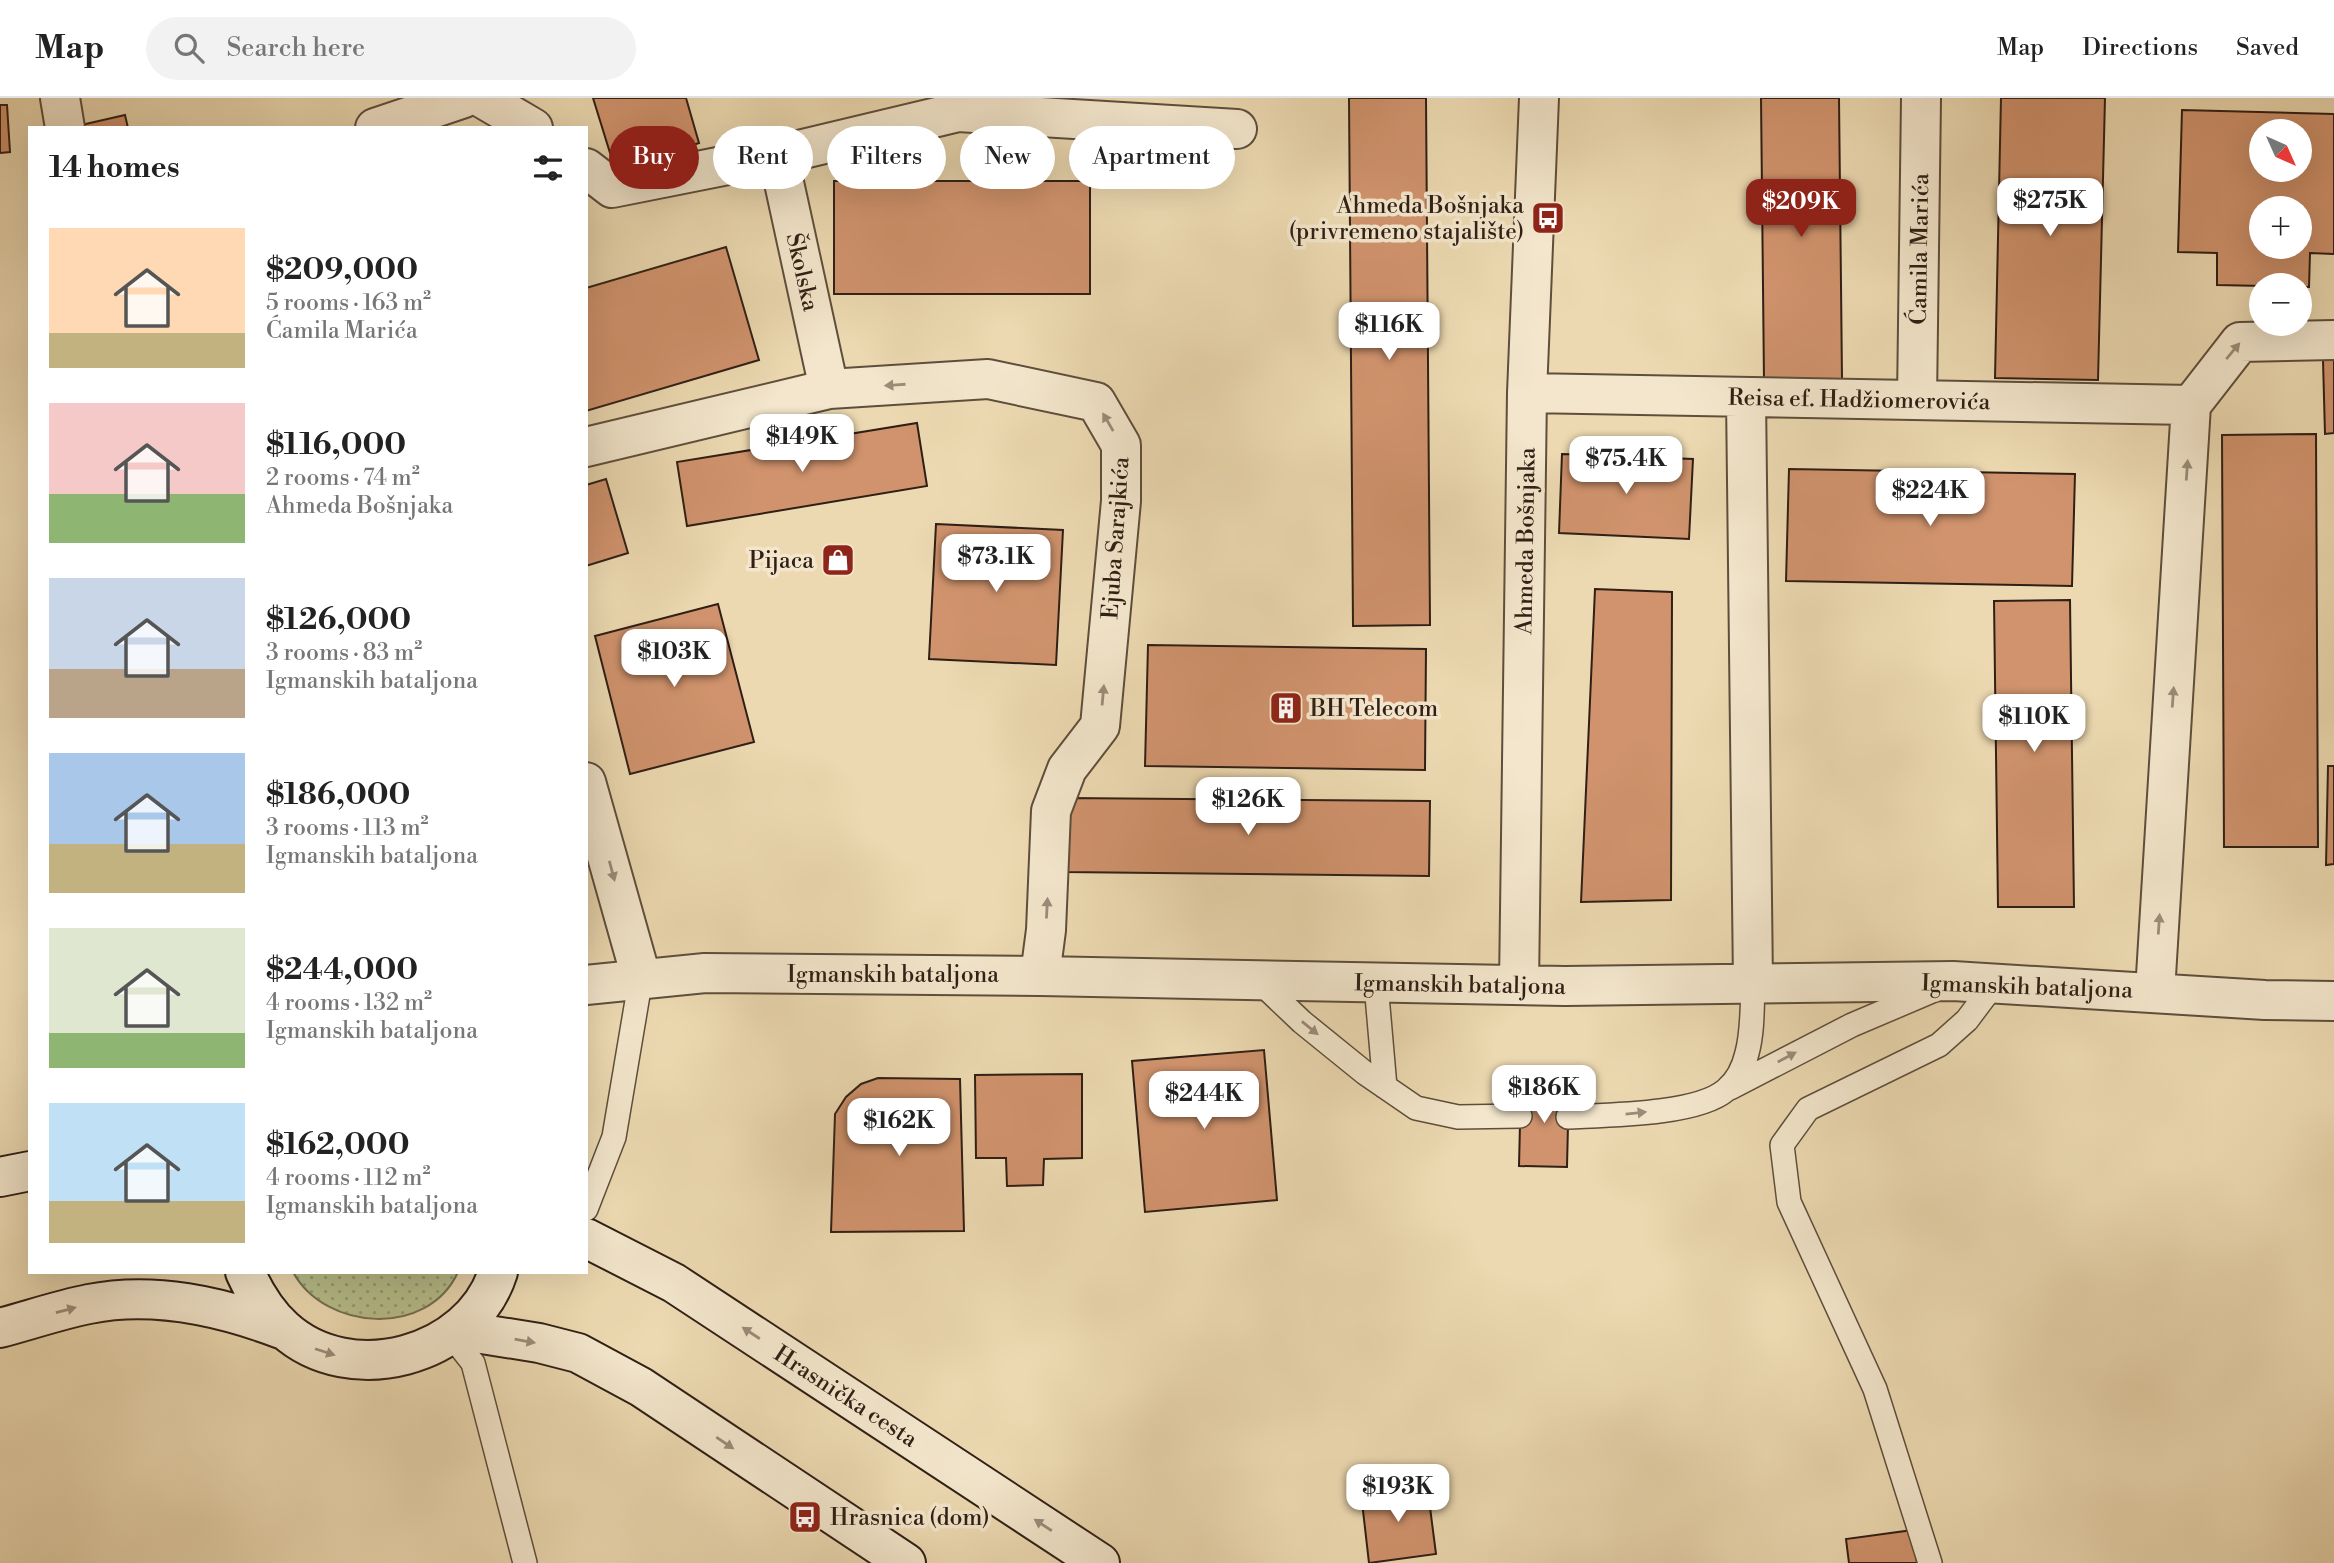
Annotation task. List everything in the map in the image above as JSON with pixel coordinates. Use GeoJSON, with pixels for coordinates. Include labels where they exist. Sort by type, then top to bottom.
{"type":"FeatureCollection","features":[{"type":"Feature","properties":{"kind":"street"},"geometry":{"type":"LineString","coordinates":[[60,98],[65,126]]}},
{"type":"Feature","properties":{"kind":"street"},"geometry":{"type":"LineString","coordinates":[[381,126],[464,98]]}},
{"type":"Feature","properties":{"kind":"street"},"geometry":{"type":"LineString","coordinates":[[482,98],[530,126]]}},
{"type":"Feature","properties":{"kind":"street","name":"Ahmeda Bošnjaka"},"geometry":{"type":"LineString","coordinates":[[1519,985],[1528,393],[1539,98]]}},
{"type":"Feature","properties":{"kind":"street","name":"Ćamila Marića"},"geometry":{"type":"LineString","coordinates":[[1917,400],[1921,98]]}},
{"type":"Feature","properties":{"kind":"street"},"geometry":{"type":"LineString","coordinates":[[813,145],[958,105],[1237,129]]}},
{"type":"Feature","properties":{"kind":"street"},"geometry":{"type":"LineString","coordinates":[[588,170],[612,188],[713,168]]}},
{"type":"Feature","properties":{"kind":"street","name":"Školska"},"geometry":{"type":"LineString","coordinates":[[786,189],[830,389]]}},
{"type":"Feature","properties":{"kind":"street"},"geometry":{"type":"LineString","coordinates":[[2155,992],[2191,405],[2240,342],[2334,340]]}},
{"type":"Feature","properties":{"kind":"street","name":"Ejuba Sarajkića"},"geometry":{"type":"LineString","coordinates":[[588,447],[830,389],[988,379],[1096,402],[1121,445],[1121,501],[1100,726],[1067,769],[1051,811],[1046,930],[1040,975]]}},
{"type":"Feature","properties":{"kind":"street","name":"Reisa ef. Hadžiomerovića"},"geometry":{"type":"LineString","coordinates":[[1528,393],[2191,405]]}},
{"type":"Feature","properties":{"kind":"street"},"geometry":{"type":"LineString","coordinates":[[1746,397],[1753,983]]}},
{"type":"Feature","properties":{"kind":"street"},"geometry":{"type":"LineString","coordinates":[[588,789],[641,977]]}},
{"type":"Feature","properties":{"kind":"street","name":"Igmanskih bataljona"},"geometry":{"type":"LineString","coordinates":[[588,985],[641,977],[705,973],[1040,975],[1261,982],[1519,985],[1953,981],[2265,1000],[2334,1001]]}},
{"type":"Feature","properties":{"kind":"street"},"geometry":{"type":"LineString","coordinates":[[0,1177],[28,1171]]}},
{"type":"Feature","properties":{"kind":"street","name":"Hrasnička cesta"},"geometry":{"type":"LineString","coordinates":[[588,1239],[674,1283],[1100,1563]]}},
{"type":"Feature","properties":{"kind":"street"},"geometry":{"type":"LineString","coordinates":[[246,1274],[256,1298],[285,1331]]}},
{"type":"Feature","properties":{"kind":"street"},"geometry":{"type":"LineString","coordinates":[[0,1328],[91,1304],[143,1300],[231,1310],[285,1331],[315,1349],[362,1360],[385,1360],[419,1352],[454,1332],[479,1307],[497,1274]]}},
{"type":"Feature","properties":{"kind":"street"},"geometry":{"type":"LineString","coordinates":[[454,1332],[539,1343],[579,1353],[641,1387],[906,1563]]}},
{"type":"Feature","properties":{"kind":"lane"},"geometry":{"type":"LineString","coordinates":[[588,1204],[614,1137],[641,977]]}},
{"type":"Feature","properties":{"kind":"lane"},"geometry":{"type":"LineString","coordinates":[[1568,1117],[1682,1107],[1705,1102],[1821,1040],[1953,981]]}},
{"type":"Feature","properties":{"kind":"lane"},"geometry":{"type":"LineString","coordinates":[[1261,982],[1302,1022],[1416,1108],[1458,1117],[1521,1116]]}},
{"type":"Feature","properties":{"kind":"lane"},"geometry":{"type":"LineString","coordinates":[[1727,1090],[1737,1078],[1747,1054],[1753,983]]}},
{"type":"Feature","properties":{"kind":"lane"},"geometry":{"type":"LineString","coordinates":[[1376,984],[1385,1087]]}},
{"type":"Feature","properties":{"kind":"lane"},"geometry":{"type":"LineString","coordinates":[[1930,1563],[1875,1389],[1788,1202],[1782,1145],[1808,1109],[1939,1045],[1967,1020],[1994,984]]}},
{"type":"Feature","properties":{"kind":"lane"},"geometry":{"type":"LineString","coordinates":[[454,1332],[473,1363],[525,1563]]}},
{"type":"Feature","properties":{"kind":"green space"},"geometry":{"type":"Polygon","coordinates":[[[294,1274],[457,1274],[444,1293],[424,1308],[401,1317],[376,1319],[351,1315],[328,1306],[308,1292],[294,1274]]]}},
{"type":"Feature","properties":{"kind":"building"},"geometry":{"type":"Polygon","coordinates":[[[593,98],[686,98],[694,126],[609,126],[609,150],[593,98]]]}},
{"type":"Feature","properties":{"kind":"building"},"geometry":{"type":"Polygon","coordinates":[[[1349,98],[1426,98],[1430,625],[1353,626],[1349,98]]]}},
{"type":"Feature","properties":{"kind":"building"},"geometry":{"type":"Polygon","coordinates":[[[1761,98],[1839,98],[1842,379],[1764,381],[1761,98]]]}},
{"type":"Feature","properties":{"kind":"building"},"geometry":{"type":"Polygon","coordinates":[[[2001,98],[2105,98],[2098,380],[1995,378],[2001,98]]]}},
{"type":"Feature","properties":{"kind":"building"},"geometry":{"type":"Polygon","coordinates":[[[0,105],[7,105],[10,152],[0,153],[0,105]]]}},
{"type":"Feature","properties":{"kind":"building"},"geometry":{"type":"Polygon","coordinates":[[[2182,110],[2334,114],[2334,254],[2312,253],[2312,196],[2249,196],[2249,259],[2310,259],[2309,273],[2249,273],[2249,286],[2217,285],[2217,253],[2178,252],[2182,110]]]}},
{"type":"Feature","properties":{"kind":"building"},"geometry":{"type":"Polygon","coordinates":[[[125,115],[128,126],[77,126],[125,115]]]}},
{"type":"Feature","properties":{"kind":"building"},"geometry":{"type":"Polygon","coordinates":[[[946,181],[960,181],[960,189],[1055,189],[1055,181],[1069,181],[1069,189],[1090,189],[1090,294],[834,294],[834,189],[946,189],[946,181]]]}},
{"type":"Feature","properties":{"kind":"building"},"geometry":{"type":"Polygon","coordinates":[[[726,247],[759,360],[588,410],[588,287],[726,247]]]}},
{"type":"Feature","properties":{"kind":"building"},"geometry":{"type":"Polygon","coordinates":[[[2323,360],[2334,360],[2334,433],[2325,434],[2323,360]]]}},
{"type":"Feature","properties":{"kind":"building"},"geometry":{"type":"Polygon","coordinates":[[[917,423],[927,486],[687,526],[677,462],[917,423]]]}},
{"type":"Feature","properties":{"kind":"building"},"geometry":{"type":"Polygon","coordinates":[[[2316,434],[2318,847],[2224,847],[2222,435],[2316,434]]]}},
{"type":"Feature","properties":{"kind":"building"},"geometry":{"type":"Polygon","coordinates":[[[1562,454],[1693,459],[1689,539],[1559,533],[1562,454]]]}},
{"type":"Feature","properties":{"kind":"building"},"geometry":{"type":"Polygon","coordinates":[[[1789,469],[2075,474],[2072,586],[1786,581],[1789,469]]]}},
{"type":"Feature","properties":{"kind":"building"},"geometry":{"type":"Polygon","coordinates":[[[606,479],[628,553],[588,565],[588,484],[606,479]]]}},
{"type":"Feature","properties":{"kind":"building"},"geometry":{"type":"Polygon","coordinates":[[[936,524],[1063,530],[1056,665],[929,659],[936,524]]]}},
{"type":"Feature","properties":{"kind":"building"},"geometry":{"type":"Polygon","coordinates":[[[1595,589],[1672,592],[1671,900],[1581,902],[1595,589]]]}},
{"type":"Feature","properties":{"kind":"building"},"geometry":{"type":"Polygon","coordinates":[[[2070,600],[2074,907],[1998,907],[1994,601],[2070,600]]]}},
{"type":"Feature","properties":{"kind":"building"},"geometry":{"type":"Polygon","coordinates":[[[718,604],[754,742],[630,774],[595,636],[718,604]]]}},
{"type":"Feature","properties":{"kind":"building","name":"BH Telecom"},"geometry":{"type":"Polygon","coordinates":[[[1148,645],[1426,649],[1425,770],[1145,766],[1148,645]]]}},
{"type":"Feature","properties":{"kind":"building"},"geometry":{"type":"Polygon","coordinates":[[[2328,766],[2334,766],[2334,864],[2326,865],[2328,766]]]}},
{"type":"Feature","properties":{"kind":"building"},"geometry":{"type":"Polygon","coordinates":[[[1066,798],[1430,801],[1429,876],[1065,872],[1066,798]]]}},
{"type":"Feature","properties":{"kind":"building"},"geometry":{"type":"Polygon","coordinates":[[[1264,1050],[1277,1200],[1145,1212],[1132,1061],[1264,1050]]]}},
{"type":"Feature","properties":{"kind":"building"},"geometry":{"type":"Polygon","coordinates":[[[1082,1074],[1082,1158],[1044,1159],[1043,1185],[1007,1186],[1006,1158],[976,1158],[975,1075],[1082,1074]]]}},
{"type":"Feature","properties":{"kind":"building"},"geometry":{"type":"Polygon","coordinates":[[[878,1078],[960,1079],[964,1231],[831,1232],[835,1114],[846,1097],[861,1084],[878,1078]]]}},
{"type":"Feature","properties":{"kind":"building"},"geometry":{"type":"Polygon","coordinates":[[[1521,1083],[1569,1084],[1567,1167],[1519,1166],[1521,1083]]]}},
{"type":"Feature","properties":{"kind":"building"},"geometry":{"type":"Polygon","coordinates":[[[1427,1484],[1436,1554],[1369,1563],[1361,1493],[1427,1484]]]}},
{"type":"Feature","properties":{"kind":"building"},"geometry":{"type":"Polygon","coordinates":[[[1913,1530],[1917,1563],[1849,1563],[1846,1539],[1913,1530]]]}},
{"type":"Feature","properties":{"kind":"place","name":"Ahmeda Bošnjaka (privremeno stajalište)"},"geometry":{"type":"Point","coordinates":[1548,218]}},
{"type":"Feature","properties":{"kind":"place","name":"Pijaca"},"geometry":{"type":"Point","coordinates":[838,560]}},
{"type":"Feature","properties":{"kind":"place","name":"BH Telecom"},"geometry":{"type":"Point","coordinates":[1286,708]}},
{"type":"Feature","properties":{"kind":"place","name":"Hrasnica (dom)"},"geometry":{"type":"Point","coordinates":[805,1517]}}]}
